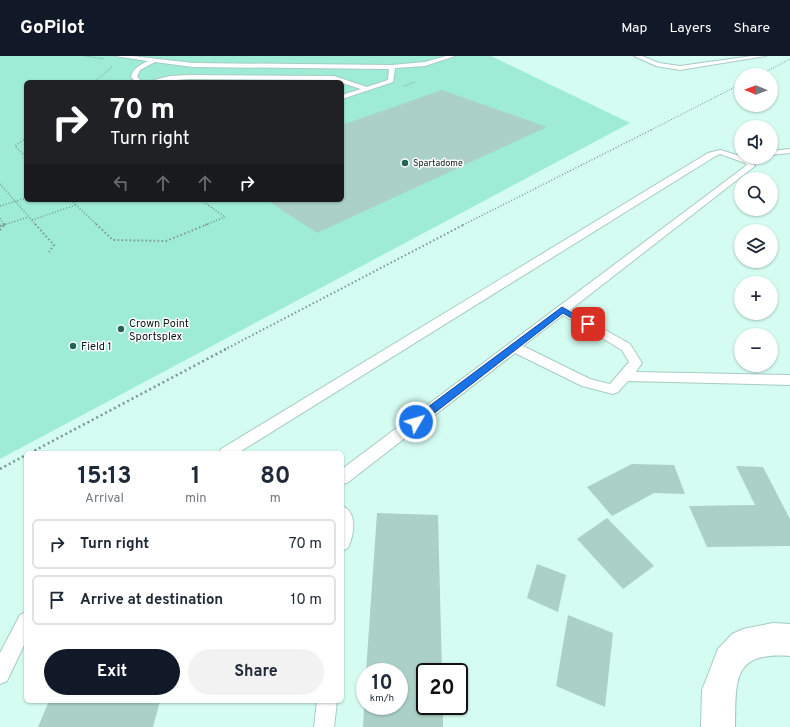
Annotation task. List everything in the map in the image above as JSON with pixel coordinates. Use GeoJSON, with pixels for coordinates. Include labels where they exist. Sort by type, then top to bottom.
{"type":"FeatureCollection","features":[{"type":"Feature","properties":{"kind":"street"},"geometry":{"type":"LineString","coordinates":[[718,727],[719,690],[729,660],[743,644],[773,639],[790,640]]}},
{"type":"Feature","properties":{"kind":"lane"},"geometry":{"type":"LineString","coordinates":[[118,56],[193,65],[392,67],[425,64],[452,56]]}},
{"type":"Feature","properties":{"kind":"lane"},"geometry":{"type":"LineString","coordinates":[[638,56],[658,65],[680,68],[763,56]]}},
{"type":"Feature","properties":{"kind":"lane"},"geometry":{"type":"LineString","coordinates":[[138,80],[134,77],[136,70],[152,61]]}},
{"type":"Feature","properties":{"kind":"lane"},"geometry":{"type":"LineString","coordinates":[[344,96],[391,81],[392,67]]}},
{"type":"Feature","properties":{"kind":"lane"},"geometry":{"type":"LineString","coordinates":[[160,80],[189,77],[329,78],[343,80]]}},
{"type":"Feature","properties":{"kind":"lane"},"geometry":{"type":"LineString","coordinates":[[344,80],[367,89]]}},
{"type":"Feature","properties":{"kind":"lane"},"geometry":{"type":"LineString","coordinates":[[778,152],[790,151]]}},
{"type":"Feature","properties":{"kind":"lane"},"geometry":{"type":"LineString","coordinates":[[229,451],[711,155],[720,152],[734,156]]}},
{"type":"Feature","properties":{"kind":"lane"},"geometry":{"type":"LineString","coordinates":[[344,476],[751,166],[750,164]]}},
{"type":"Feature","properties":{"kind":"lane"},"geometry":{"type":"LineString","coordinates":[[514,347],[587,383],[613,389],[636,363],[626,347],[562,310]]}},
{"type":"Feature","properties":{"kind":"lane"},"geometry":{"type":"LineString","coordinates":[[625,376],[790,380]]}},
{"type":"Feature","properties":{"kind":"lane"},"geometry":{"type":"LineString","coordinates":[[344,515],[344,525]]}},
{"type":"Feature","properties":{"kind":"lane"},"geometry":{"type":"LineString","coordinates":[[0,674],[24,625]]}},
{"type":"Feature","properties":{"kind":"lane"},"geometry":{"type":"LineString","coordinates":[[324,727],[327,703]]}},
{"type":"Feature","properties":{"kind":"path"},"geometry":{"type":"LineString","coordinates":[[85,56],[108,60]]}},
{"type":"Feature","properties":{"kind":"path"},"geometry":{"type":"LineString","coordinates":[[773,68],[790,59]]}},
{"type":"Feature","properties":{"kind":"path"},"geometry":{"type":"LineString","coordinates":[[96,80],[114,66]]}},
{"type":"Feature","properties":{"kind":"path"},"geometry":{"type":"LineString","coordinates":[[34,451],[229,345],[734,88]]}},
{"type":"Feature","properties":{"kind":"path"},"geometry":{"type":"LineString","coordinates":[[24,139],[15,146],[24,155]]}},
{"type":"Feature","properties":{"kind":"path"},"geometry":{"type":"LineString","coordinates":[[0,184],[1,187],[54,246],[49,252]]}},
{"type":"Feature","properties":{"kind":"path"},"geometry":{"type":"LineString","coordinates":[[0,206],[24,199]]}},
{"type":"Feature","properties":{"kind":"path"},"geometry":{"type":"LineString","coordinates":[[73,202],[113,240],[166,241],[225,217],[204,202]]}},
{"type":"Feature","properties":{"kind":"path"},"geometry":{"type":"LineString","coordinates":[[32,220],[76,205]]}},
{"type":"Feature","properties":{"kind":"path"},"geometry":{"type":"LineString","coordinates":[[0,226],[28,216]]}},
{"type":"Feature","properties":{"kind":"path"},"geometry":{"type":"LineString","coordinates":[[0,218],[5,224]]}},
{"type":"Feature","properties":{"kind":"path"},"geometry":{"type":"LineString","coordinates":[[0,230],[5,224]]}},
{"type":"Feature","properties":{"kind":"path"},"geometry":{"type":"LineString","coordinates":[[0,469],[24,456]]}},
{"type":"Feature","properties":{"kind":"green space","name":"Crown Point Sportsplex"},"geometry":{"type":"Polygon","coordinates":[[[0,56],[491,56],[630,123],[0,459],[0,56]]]}},
{"type":"Feature","properties":{"kind":"building","name":"Spartadome"},"geometry":{"type":"Polygon","coordinates":[[[442,90],[547,127],[317,233],[270,202],[344,202],[344,124],[442,90]]]}},
{"type":"Feature","properties":{"kind":"building"},"geometry":{"type":"Polygon","coordinates":[[[632,464],[674,465],[685,494],[654,493],[612,516],[587,487],[632,464]]]}},
{"type":"Feature","properties":{"kind":"building"},"geometry":{"type":"Polygon","coordinates":[[[736,466],[763,467],[790,519],[790,546],[707,547],[689,506],[755,505],[736,466]]]}},
{"type":"Feature","properties":{"kind":"building"},"geometry":{"type":"Polygon","coordinates":[[[377,513],[438,515],[442,663],[416,663],[416,715],[443,715],[443,727],[363,727],[364,715],[408,715],[408,663],[367,663],[377,513]]]}},
{"type":"Feature","properties":{"kind":"building"},"geometry":{"type":"Polygon","coordinates":[[[607,518],[654,566],[623,589],[577,539],[607,518]]]}},
{"type":"Feature","properties":{"kind":"building"},"geometry":{"type":"Polygon","coordinates":[[[537,564],[566,575],[558,612],[527,598],[537,564]]]}},
{"type":"Feature","properties":{"kind":"building"},"geometry":{"type":"Polygon","coordinates":[[[568,615],[613,633],[605,707],[556,686],[568,615]]]}},
{"type":"Feature","properties":{"kind":"building"},"geometry":{"type":"Polygon","coordinates":[[[48,703],[159,703],[153,727],[38,727],[48,703]]]}},
{"type":"Feature","properties":{"kind":"place","name":"Spartadome"},"geometry":{"type":"Point","coordinates":[405,163]}},
{"type":"Feature","properties":{"kind":"place","name":"Crown Point Sportsplex"},"geometry":{"type":"Point","coordinates":[121,329]}},
{"type":"Feature","properties":{"kind":"place","name":"Field 1"},"geometry":{"type":"Point","coordinates":[73,346]}},
{"type":"Feature","properties":{"kind":"route"},"geometry":{"type":"LineString","coordinates":[[416,422],[562,310],[588,324]]}}]}
